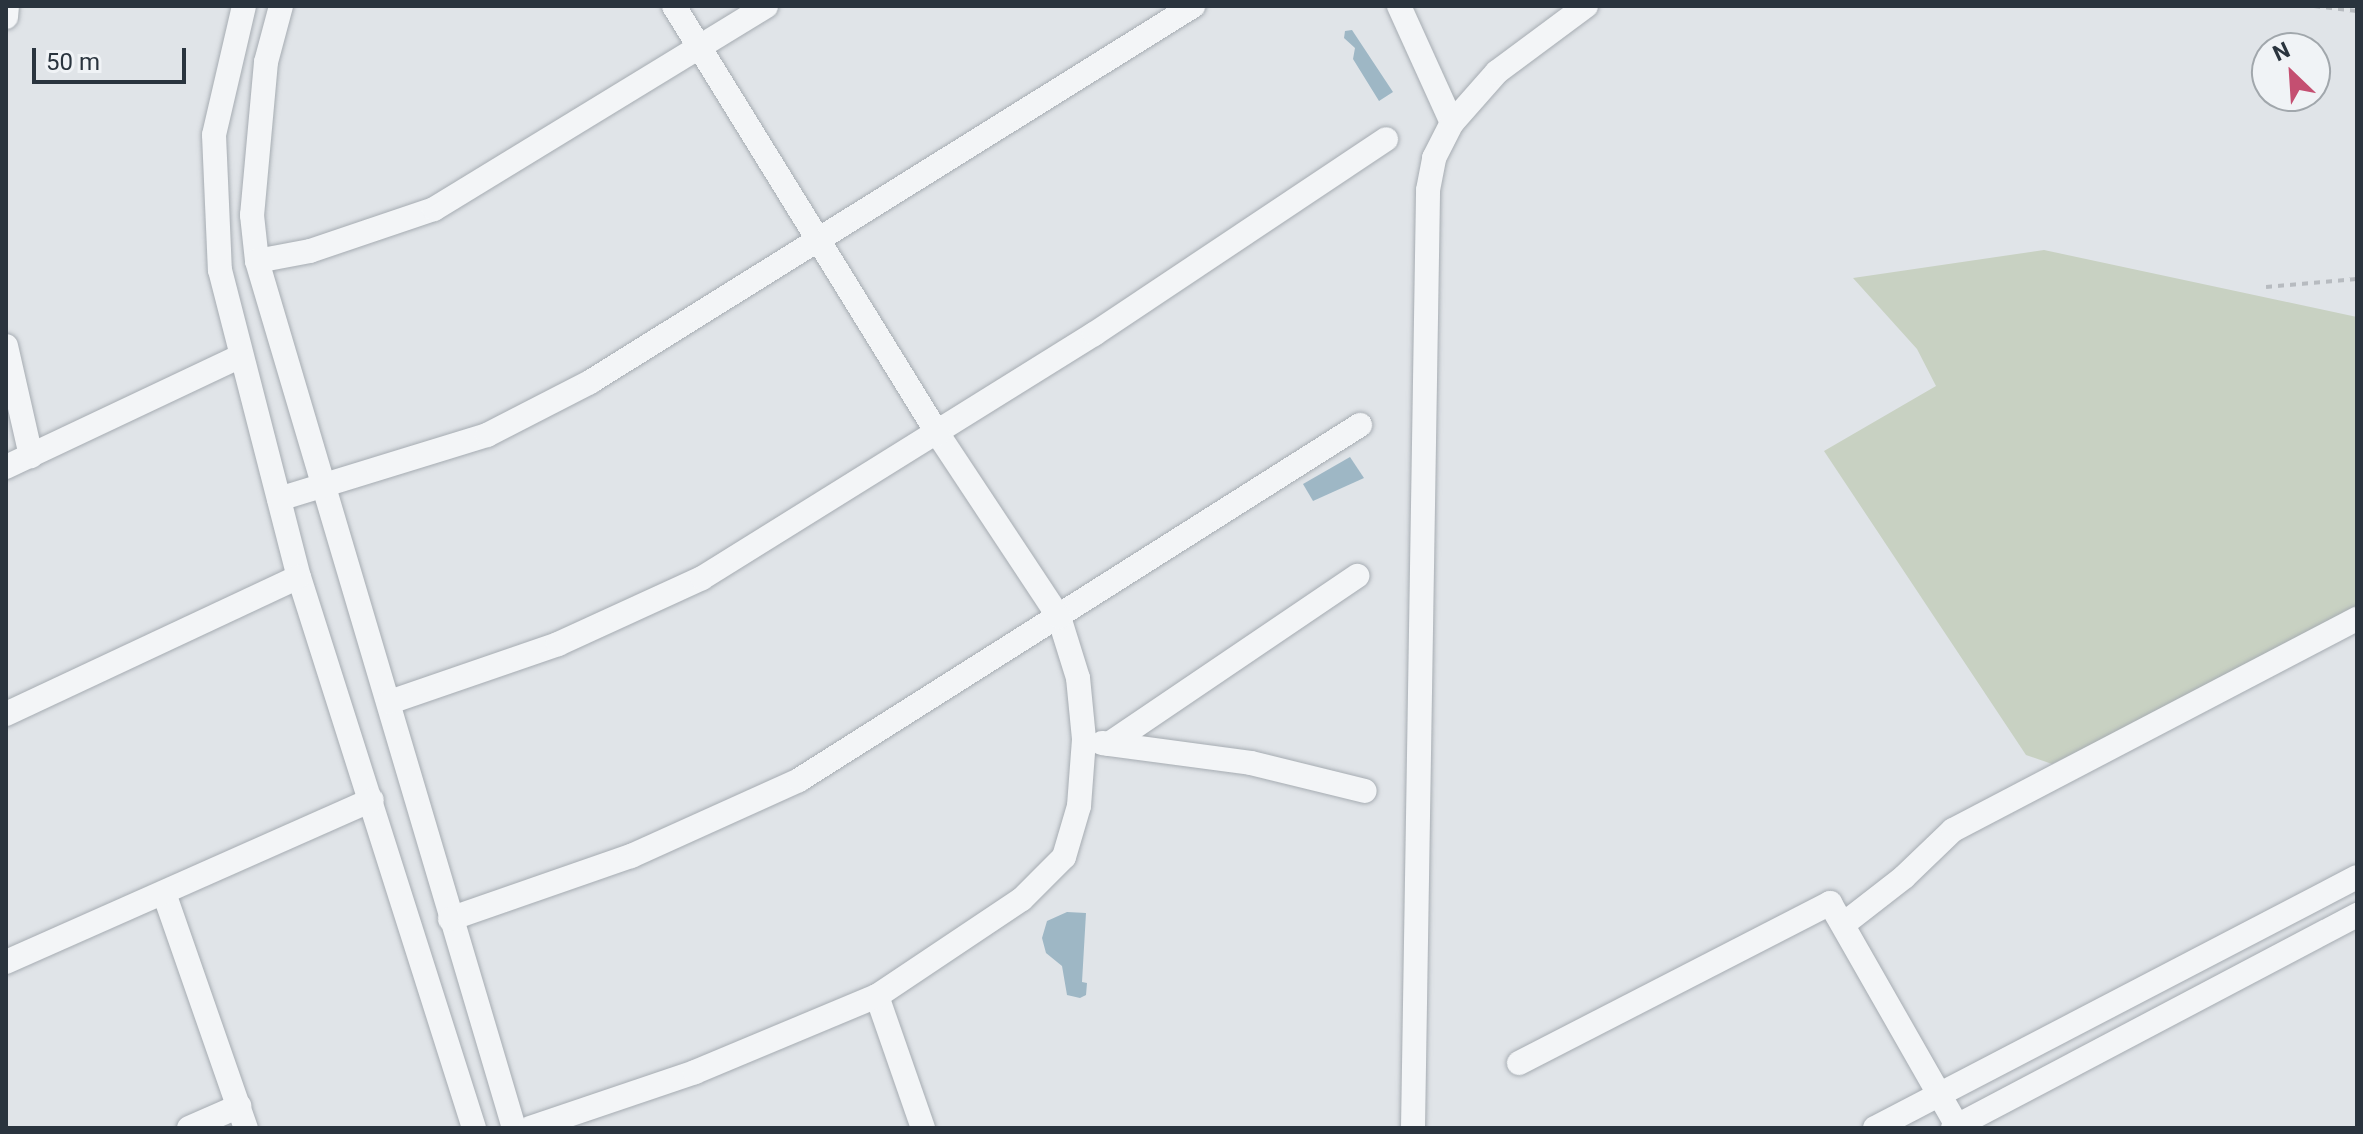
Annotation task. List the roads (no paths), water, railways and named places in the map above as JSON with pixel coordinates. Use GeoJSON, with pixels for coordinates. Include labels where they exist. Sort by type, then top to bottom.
{"type":"FeatureCollection","features":[{"type":"Feature","properties":{"kind":"street"},"geometry":{"type":"LineString","coordinates":[[6,17],[7,6]]}},
{"type":"Feature","properties":{"kind":"street"},"geometry":{"type":"LineString","coordinates":[[244,6],[214,135],[220,270],[239,357],[299,577],[399,878],[474,1128]]}},
{"type":"Feature","properties":{"kind":"street"},"geometry":{"type":"LineString","coordinates":[[281,6],[266,62],[252,215],[257,261],[390,702],[433,864],[514,1128]]}},
{"type":"Feature","properties":{"kind":"street"},"geometry":{"type":"LineString","coordinates":[[530,1128],[695,1072],[877,996],[1022,899],[1064,857],[1079,806],[1084,739],[1078,678],[1059,617],[938,434],[821,239],[674,6]]}},
{"type":"Feature","properties":{"kind":"street"},"geometry":{"type":"LineString","coordinates":[[257,261],[310,251],[434,209],[766,6]]}},
{"type":"Feature","properties":{"kind":"street"},"geometry":{"type":"LineString","coordinates":[[279,499],[487,435],[590,382],[1193,6]]}},
{"type":"Feature","properties":{"kind":"street"},"geometry":{"type":"LineString","coordinates":[[1399,6],[1452,123]]}},
{"type":"Feature","properties":{"kind":"street"},"geometry":{"type":"LineString","coordinates":[[1413,1128],[1428,190],[1434,158],[1452,123],[1497,72],[1586,6]]}},
{"type":"Feature","properties":{"kind":"street"},"geometry":{"type":"LineString","coordinates":[[390,702],[558,644],[702,578],[938,434],[1386,139]]}},
{"type":"Feature","properties":{"kind":"street"},"geometry":{"type":"LineString","coordinates":[[6,346],[31,456]]}},
{"type":"Feature","properties":{"kind":"street"},"geometry":{"type":"LineString","coordinates":[[6,467],[239,357]]}},
{"type":"Feature","properties":{"kind":"street"},"geometry":{"type":"LineString","coordinates":[[450,919],[631,856],[799,780],[1360,425]]}},
{"type":"Feature","properties":{"kind":"street"},"geometry":{"type":"LineString","coordinates":[[1109,744],[1357,576]]}},
{"type":"Feature","properties":{"kind":"street"},"geometry":{"type":"LineString","coordinates":[[6,714],[299,577]]}},
{"type":"Feature","properties":{"kind":"street"},"geometry":{"type":"LineString","coordinates":[[1845,923],[1904,877],[1953,830],[2357,619]]}},
{"type":"Feature","properties":{"kind":"street"},"geometry":{"type":"LineString","coordinates":[[1084,739],[1251,763],[1365,791]]}},
{"type":"Feature","properties":{"kind":"street"},"geometry":{"type":"LineString","coordinates":[[6,962],[372,800]]}},
{"type":"Feature","properties":{"kind":"street"},"geometry":{"type":"LineString","coordinates":[[399,878],[433,864]]}},
{"type":"Feature","properties":{"kind":"street"},"geometry":{"type":"LineString","coordinates":[[1875,1128],[2357,877]]}},
{"type":"Feature","properties":{"kind":"street"},"geometry":{"type":"LineString","coordinates":[[164,893],[242,1117],[189,1128]]}},
{"type":"Feature","properties":{"kind":"street"},"geometry":{"type":"LineString","coordinates":[[2310,901],[2325,932]]}},
{"type":"Feature","properties":{"kind":"street"},"geometry":{"type":"LineString","coordinates":[[1519,1063],[1822,902],[1835,905],[1955,1127],[2357,915]]}},
{"type":"Feature","properties":{"kind":"street"},"geometry":{"type":"LineString","coordinates":[[877,996],[923,1128]]}},
{"type":"Feature","properties":{"kind":"street"},"geometry":{"type":"LineString","coordinates":[[2073,1024],[2089,1056]]}},
{"type":"Feature","properties":{"kind":"water"},"geometry":{"type":"Polygon","coordinates":[[[1352,30],[1393,92],[1379,101],[1353,59],[1355,48],[1344,38],[1345,31],[1352,30]]]}},
{"type":"Feature","properties":{"kind":"water"},"geometry":{"type":"Polygon","coordinates":[[[1350,457],[1364,478],[1313,501],[1303,484],[1350,457]]]}},
{"type":"Feature","properties":{"kind":"water"},"geometry":{"type":"Polygon","coordinates":[[[1067,912],[1086,913],[1082,982],[1087,983],[1086,995],[1080,998],[1067,995],[1062,966],[1046,953],[1042,938],[1047,921],[1067,912]]]}}]}
